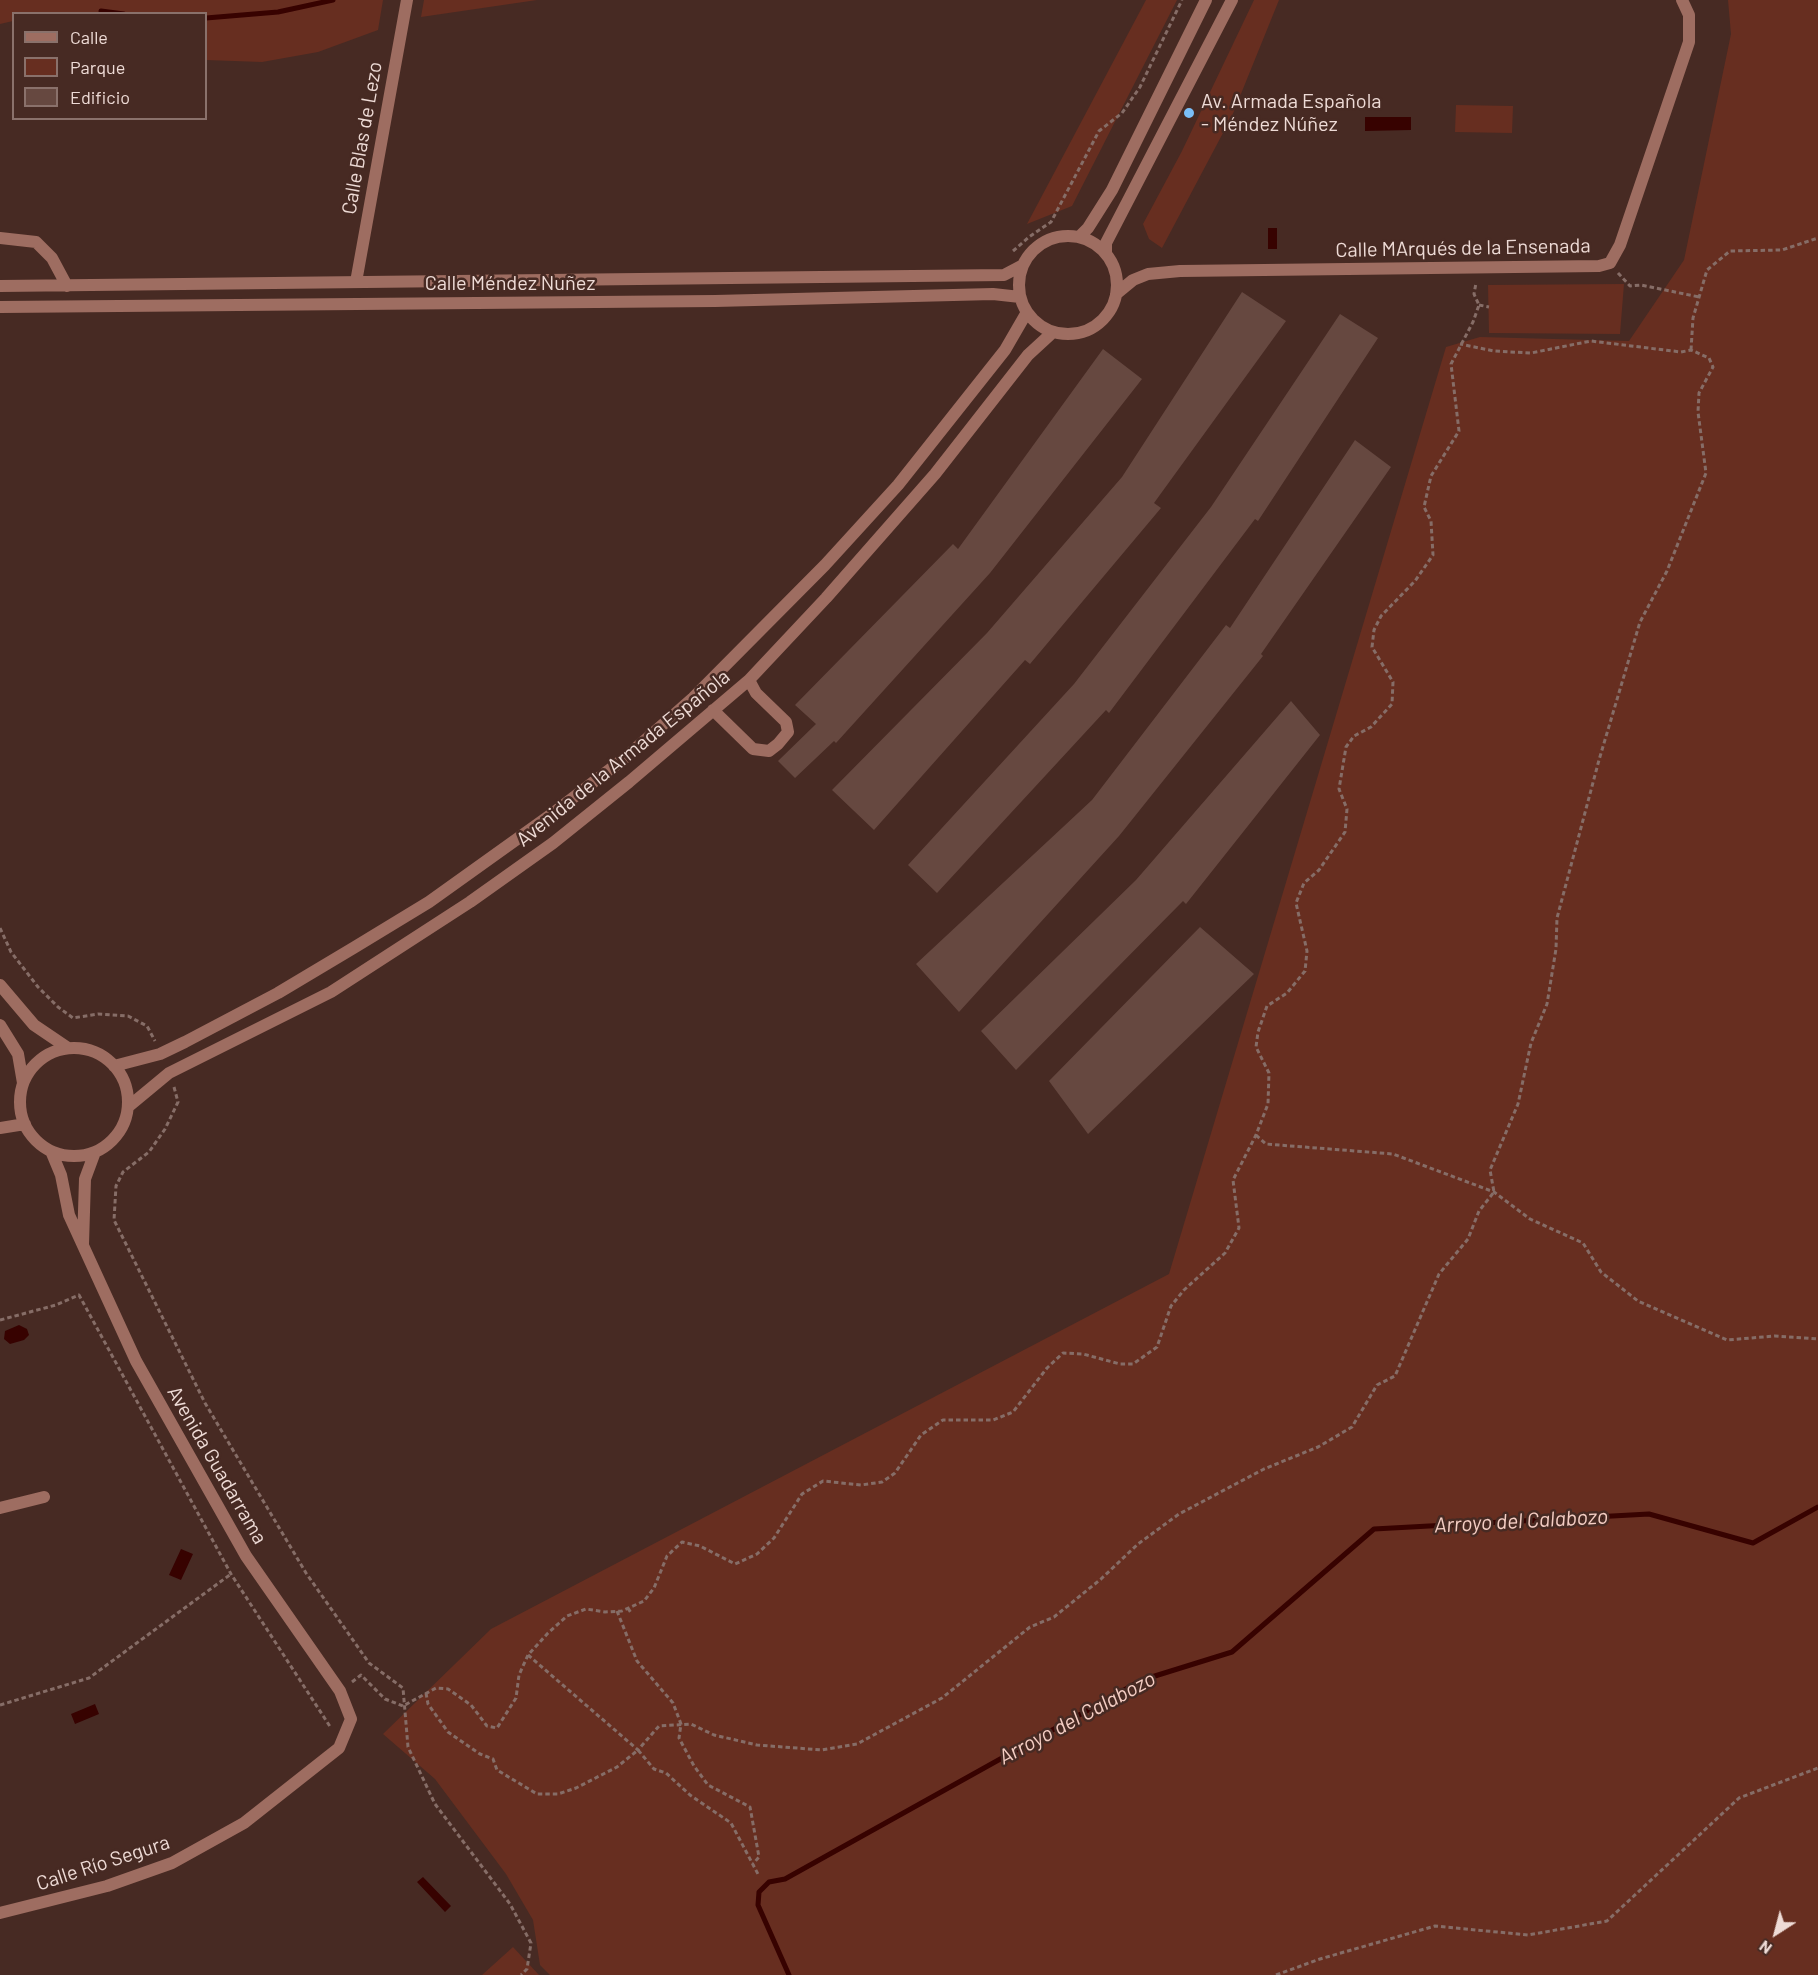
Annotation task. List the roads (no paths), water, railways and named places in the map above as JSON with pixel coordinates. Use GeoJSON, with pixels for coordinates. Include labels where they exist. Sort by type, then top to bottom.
{"type":"FeatureCollection","features":[{"type":"Feature","properties":{"kind":"street","name":"Calle Blas de Lezo"},"geometry":{"type":"LineString","coordinates":[[356,282],[407,0]]}},
{"type":"Feature","properties":{"kind":"street"},"geometry":{"type":"LineString","coordinates":[[1079,237],[1088,228],[1112,190],[1206,0]]}},
{"type":"Feature","properties":{"kind":"street"},"geometry":{"type":"LineString","coordinates":[[1106,254],[1106,243],[1232,0]]}},
{"type":"Feature","properties":{"kind":"street","name":"Calle MArqués de la Ensenada"},"geometry":{"type":"LineString","coordinates":[[1116,294],[1133,280],[1148,274],[1170,271],[1599,266],[1610,263],[1620,245],[1689,42],[1689,15],[1682,0]]}},
{"type":"Feature","properties":{"kind":"street"},"geometry":{"type":"LineString","coordinates":[[1062,236],[1079,237],[1094,244],[1106,254],[1114,268],[1116,294],[1108,313],[1098,325],[1084,332],[1068,334],[1053,332],[1039,324],[1027,312],[1020,297],[1019,281],[1023,265],[1033,251],[1046,241],[1062,236]]}},
{"type":"Feature","properties":{"kind":"street"},"geometry":{"type":"LineString","coordinates":[[0,238],[36,242],[52,258],[67,286]]}},
{"type":"Feature","properties":{"kind":"street","name":"Calle Méndez Nuñez"},"geometry":{"type":"LineString","coordinates":[[0,286],[1004,275],[1023,265]]}},
{"type":"Feature","properties":{"kind":"street","name":"Calle Méndez Nuñez"},"geometry":{"type":"LineString","coordinates":[[0,307],[716,301],[993,294],[1020,297]]}},
{"type":"Feature","properties":{"kind":"street","name":"Avenida de la Armada Española"},"geometry":{"type":"LineString","coordinates":[[114,1066],[160,1054],[278,993],[429,902],[552,814],[626,757],[693,698],[825,565],[898,485],[1005,350],[1027,312]]}},
{"type":"Feature","properties":{"kind":"street","name":"Avenida de la Armada Española"},"geometry":{"type":"LineString","coordinates":[[128,1107],[169,1073],[331,992],[470,902],[553,843],[749,680],[826,598],[935,474],[1028,355],[1053,332]]}},
{"type":"Feature","properties":{"kind":"street"},"geometry":{"type":"LineString","coordinates":[[713,710],[753,749],[769,751],[778,744],[788,732],[786,722],[756,693],[749,680]]}},
{"type":"Feature","properties":{"kind":"street"},"geometry":{"type":"LineString","coordinates":[[0,986],[34,1025],[68,1048]]}},
{"type":"Feature","properties":{"kind":"street"},"geometry":{"type":"LineString","coordinates":[[0,1025],[18,1054],[23,1083],[20,1096],[25,1124],[31,1135],[51,1151],[80,1156],[95,1152],[118,1134],[128,1107],[123,1078],[101,1055],[85,1049],[68,1048],[54,1052],[41,1059],[23,1083]]}},
{"type":"Feature","properties":{"kind":"street"},"geometry":{"type":"LineString","coordinates":[[0,1128],[25,1124]]}},
{"type":"Feature","properties":{"kind":"street","name":"Avenida Guadarrama"},"geometry":{"type":"LineString","coordinates":[[51,1151],[61,1175],[69,1215],[136,1361],[246,1556],[340,1691]]}},
{"type":"Feature","properties":{"kind":"street","name":"Avenida Guadarrama"},"geometry":{"type":"LineString","coordinates":[[83,1245],[85,1179],[95,1152]]}},
{"type":"Feature","properties":{"kind":"street"},"geometry":{"type":"LineString","coordinates":[[0,1508],[44,1497]]}},
{"type":"Feature","properties":{"kind":"street","name":"Calle Río Segura"},"geometry":{"type":"LineString","coordinates":[[0,1914],[106,1886],[172,1863],[244,1823],[339,1748],[351,1719],[340,1691]]}},
{"type":"Feature","properties":{"kind":"waterway"},"geometry":{"type":"LineString","coordinates":[[207,18],[278,12],[333,0]]}},
{"type":"Feature","properties":{"kind":"waterway"},"geometry":{"type":"LineString","coordinates":[[101,11],[109,12]]}},
{"type":"Feature","properties":{"kind":"waterway","name":"Arroyo del Calabozo"},"geometry":{"type":"LineString","coordinates":[[789,1975],[758,1905],[759,1892],[769,1882],[785,1879],[1142,1680],[1232,1652],[1374,1529],[1649,1514],[1753,1543],[1818,1507]]}},
{"type":"Feature","properties":{"kind":"place","name":"Av. Armada Española - Méndez Núñez"},"geometry":{"type":"Point","coordinates":[1189,113]}}]}
